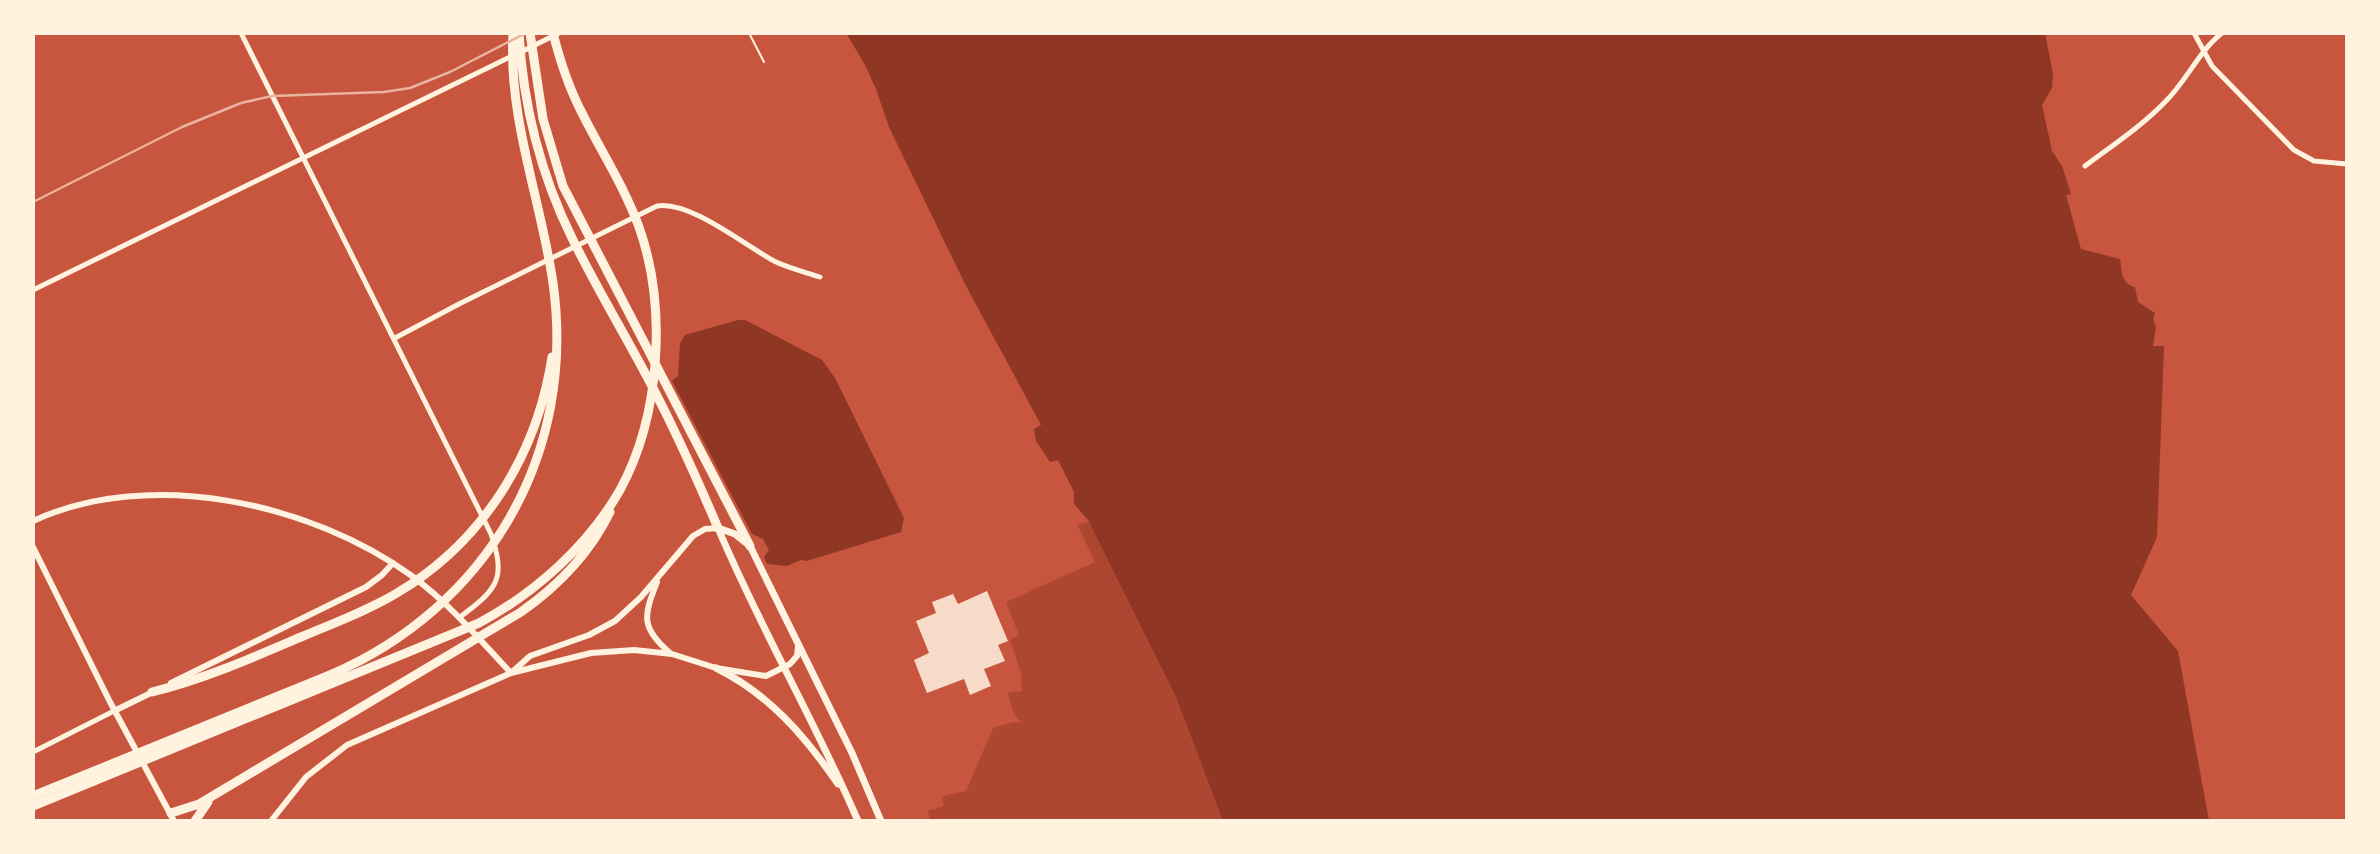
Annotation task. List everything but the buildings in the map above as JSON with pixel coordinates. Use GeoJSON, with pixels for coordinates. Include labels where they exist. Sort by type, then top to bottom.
{"type":"FeatureCollection","features":[{"type":"Feature","properties":{"kind":"highway"},"geometry":{"type":"LineString","coordinates":[[33,806],[356,664],[387,646],[418,625],[457,589],[486,555],[506,525],[522,496],[539,452],[551,408],[556,372],[555,303],[546,245],[518,119],[512,62],[513,33]]}},
{"type":"Feature","properties":{"kind":"highway"},"geometry":{"type":"LineString","coordinates":[[519,33],[528,106],[543,164],[568,229],[674,431],[718,528]]}},
{"type":"Feature","properties":{"kind":"highway"},"geometry":{"type":"LineString","coordinates":[[530,33],[540,107],[556,166],[577,217],[750,546]]}},
{"type":"Feature","properties":{"kind":"highway"},"geometry":{"type":"LineString","coordinates":[[172,817],[217,794],[512,619],[550,590],[572,568],[596,538],[620,489],[640,436],[653,383],[657,327],[653,287],[643,240],[633,212],[576,101],[553,33]]}},
{"type":"Feature","properties":{"kind":"highway"},"geometry":{"type":"LineString","coordinates":[[152,692],[220,672],[356,614],[398,592],[436,566],[470,535],[501,495],[522,458],[543,402],[552,352],[555,303]]}},
{"type":"Feature","properties":{"kind":"highway"},"geometry":{"type":"LineString","coordinates":[[33,796],[108,771],[454,635],[493,616],[528,593],[561,563],[598,521],[620,489]]}},
{"type":"Feature","properties":{"kind":"highway"},"geometry":{"type":"LineString","coordinates":[[195,821],[206,804],[217,794]]}},
{"type":"Feature","properties":{"kind":"main road"},"geometry":{"type":"LineString","coordinates":[[718,528],[735,534],[750,546],[852,753],[881,821]]}},
{"type":"Feature","properties":{"kind":"main road"},"geometry":{"type":"LineString","coordinates":[[718,528],[758,618],[858,821]]}},
{"type":"Feature","properties":{"kind":"main road"},"geometry":{"type":"LineString","coordinates":[[716,668],[755,692],[790,721],[851,805]]}},
{"type":"Feature","properties":{"kind":"street"},"geometry":{"type":"LineString","coordinates":[[241,33],[486,522],[498,559],[499,572],[492,590],[460,617]]}},
{"type":"Feature","properties":{"kind":"street"},"geometry":{"type":"LineString","coordinates":[[33,290],[559,33]]}},
{"type":"Feature","properties":{"kind":"street"},"geometry":{"type":"LineString","coordinates":[[2194,33],[2212,66],[2294,150],[2314,161],[2347,164]]}},
{"type":"Feature","properties":{"kind":"street"},"geometry":{"type":"LineString","coordinates":[[2085,166],[2168,99],[2210,42],[2222,33]]}},
{"type":"Feature","properties":{"kind":"street"},"geometry":{"type":"LineString","coordinates":[[395,338],[459,303],[657,206],[675,207],[732,233],[775,261],[820,277]]}},
{"type":"Feature","properties":{"kind":"street"},"geometry":{"type":"LineString","coordinates":[[33,521],[71,506],[104,499],[172,496],[229,502],[281,513],[355,541],[393,563],[460,617],[511,673]]}},
{"type":"Feature","properties":{"kind":"street"},"geometry":{"type":"LineString","coordinates":[[511,673],[530,656],[582,638],[608,625],[635,604],[693,536],[705,529],[718,528]]}},
{"type":"Feature","properties":{"kind":"street"},"geometry":{"type":"LineString","coordinates":[[33,548],[114,711],[172,817]]}},
{"type":"Feature","properties":{"kind":"street"},"geometry":{"type":"LineString","coordinates":[[33,752],[366,587],[393,563]]}},
{"type":"Feature","properties":{"kind":"street"},"geometry":{"type":"LineString","coordinates":[[659,577],[648,606],[646,623],[653,637],[672,654]]}},
{"type":"Feature","properties":{"kind":"street"},"geometry":{"type":"LineString","coordinates":[[271,821],[306,777],[347,745],[511,673],[607,650],[635,650],[672,654],[716,668],[762,676],[783,669],[795,659],[798,644]]}},
{"type":"Feature","properties":{"kind":"path"},"geometry":{"type":"LineString","coordinates":[[749,33],[764,62]]}},
{"type":"Feature","properties":{"kind":"shaded area"},"geometry":{"type":"Polygon","coordinates":[[[846,33],[2045,33],[2053,74],[2052,88],[2042,105],[2052,151],[2062,166],[2071,194],[2066,195],[2081,249],[2120,259],[2123,276],[2127,283],[2135,287],[2138,302],[2155,313],[2153,346],[2164,346],[2157,537],[2131,595],[2178,651],[2209,821],[1223,821],[1176,697],[1088,520],[1074,504],[1074,492],[1058,460],[1050,462],[1036,441],[1034,429],[1041,425],[965,284],[889,127],[864,63],[846,33]]]}},
{"type":"Feature","properties":{"kind":"shaded area"},"geometry":{"type":"Polygon","coordinates":[[[745,320],[822,360],[835,378],[904,518],[901,532],[787,566],[767,564],[764,557],[769,550],[763,539],[752,534],[672,381],[678,376],[680,343],[685,335],[745,320]]]}},
{"type":"Feature","properties":{"kind":"shaded area"},"geometry":{"type":"Polygon","coordinates":[[[1089,522],[1176,697],[1223,821],[930,821],[928,811],[944,806],[942,796],[966,791],[993,728],[1013,722],[1022,723],[1014,714],[1008,693],[1022,691],[1021,673],[1010,640],[1019,635],[1006,602],[1095,562],[1077,524],[1089,522]]]}},
{"type":"Feature","properties":{"kind":"railway"},"geometry":{"type":"LineString","coordinates":[[33,202],[182,127],[241,103],[272,96],[384,92],[410,88],[450,72],[526,33]]}}]}
